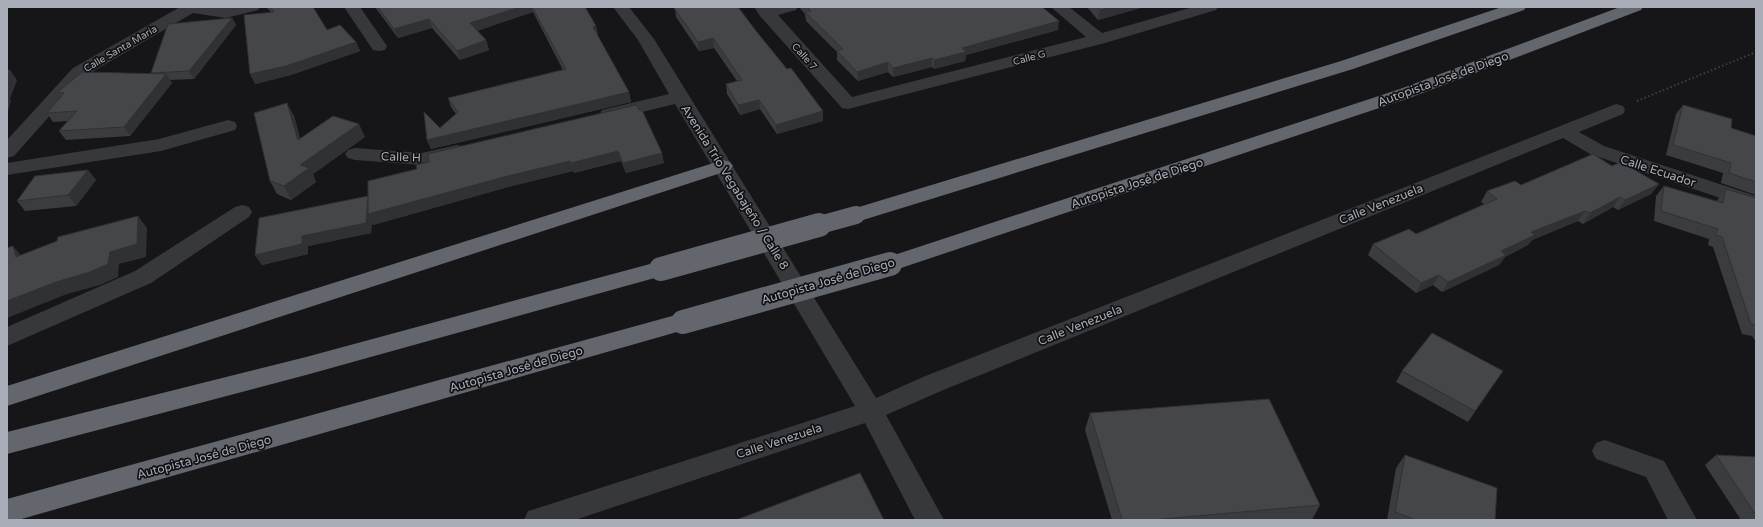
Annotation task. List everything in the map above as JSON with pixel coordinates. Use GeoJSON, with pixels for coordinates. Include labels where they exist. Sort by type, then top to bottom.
{"type":"FeatureCollection","features":[{"type":"Feature","properties":{"kind":"highway"},"geometry":{"type":"LineString","coordinates":[[7,442],[306,366],[856,215],[1347,65],[1518,7]]}},
{"type":"Feature","properties":{"kind":"highway","name":"Autopista José de Diego"},"geometry":{"type":"LineString","coordinates":[[7,511],[890,264],[1406,93],[1635,7]]}},
{"type":"Feature","properties":{"kind":"highway"},"geometry":{"type":"LineString","coordinates":[[7,396],[723,166]]}},
{"type":"Feature","properties":{"kind":"street"},"geometry":{"type":"LineString","coordinates":[[192,7],[226,13],[252,7]]}},
{"type":"Feature","properties":{"kind":"street","name":"Calle Santa María"},"geometry":{"type":"LineString","coordinates":[[7,152],[79,72],[192,7]]}},
{"type":"Feature","properties":{"kind":"street"},"geometry":{"type":"LineString","coordinates":[[352,7],[379,46]]}},
{"type":"Feature","properties":{"kind":"street","name":"Avenida Trío Vegabajeño / Calle 8"},"geometry":{"type":"LineString","coordinates":[[622,7],[646,39],[871,411],[930,520]]}},
{"type":"Feature","properties":{"kind":"street"},"geometry":{"type":"LineString","coordinates":[[764,10],[790,7]]}},
{"type":"Feature","properties":{"kind":"street"},"geometry":{"type":"LineString","coordinates":[[1059,7],[1099,39]]}},
{"type":"Feature","properties":{"kind":"street","name":"Calle G"},"geometry":{"type":"LineString","coordinates":[[848,104],[1099,39],[1210,7]]}},
{"type":"Feature","properties":{"kind":"street","name":"Calle 7"},"geometry":{"type":"LineString","coordinates":[[764,10],[848,104]]}},
{"type":"Feature","properties":{"kind":"street"},"geometry":{"type":"LineString","coordinates":[[589,119],[680,97]]}},
{"type":"Feature","properties":{"kind":"street","name":"Calle Venezuela"},"geometry":{"type":"LineString","coordinates":[[538,520],[871,411],[932,384],[1616,110]]}},
{"type":"Feature","properties":{"kind":"street"},"geometry":{"type":"LineString","coordinates":[[7,169],[161,145],[228,126]]}},
{"type":"Feature","properties":{"kind":"street","name":"Calle Ecuador"},"geometry":{"type":"LineString","coordinates":[[1564,131],[1597,150],[1756,203]]}},
{"type":"Feature","properties":{"kind":"street","name":"Calle H"},"geometry":{"type":"LineString","coordinates":[[355,154],[422,159],[476,146]]}},
{"type":"Feature","properties":{"kind":"street"},"geometry":{"type":"LineString","coordinates":[[7,337],[142,277],[242,212]]}},
{"type":"Feature","properties":{"kind":"street"},"geometry":{"type":"LineString","coordinates":[[1605,451],[1655,469],[1683,520]]}},
{"type":"Feature","properties":{"kind":"path"},"geometry":{"type":"LineString","coordinates":[[1616,110],[1756,52]]}},
{"type":"Feature","properties":{"kind":"building"},"geometry":{"type":"Polygon","coordinates":[[[270,7],[313,7],[327,30],[340,25],[356,42],[286,66],[250,74],[244,15],[274,12],[270,7]]]}},
{"type":"Feature","properties":{"kind":"building"},"geometry":{"type":"Polygon","coordinates":[[[378,7],[520,7],[470,23],[486,40],[457,51],[429,19],[394,29],[378,7]]]}},
{"type":"Feature","properties":{"kind":"building"},"geometry":{"type":"Polygon","coordinates":[[[532,7],[585,7],[596,26],[593,27],[629,92],[427,140],[424,112],[440,128],[458,112],[448,98],[566,69],[532,7]]]}},
{"type":"Feature","properties":{"kind":"building"},"geometry":{"type":"Polygon","coordinates":[[[738,7],[787,69],[791,68],[823,111],[776,125],[759,100],[738,105],[726,84],[742,80],[713,38],[698,42],[674,8],[738,7]]]}},
{"type":"Feature","properties":{"kind":"building"},"geometry":{"type":"Polygon","coordinates":[[[807,7],[1042,7],[1059,21],[962,48],[966,52],[934,60],[932,58],[893,68],[888,62],[857,72],[837,51],[843,49],[805,12],[811,11],[807,7]]]}},
{"type":"Feature","properties":{"kind":"building"},"geometry":{"type":"Polygon","coordinates":[[[1097,7],[1112,7],[1100,10],[1097,7]]]}},
{"type":"Feature","properties":{"kind":"building"},"geometry":{"type":"Polygon","coordinates":[[[232,18],[189,71],[151,73],[168,24],[232,18]]]}},
{"type":"Feature","properties":{"kind":"building"},"geometry":{"type":"Polygon","coordinates":[[[10,70],[7,78],[7,71],[10,70]]]}},
{"type":"Feature","properties":{"kind":"building"},"geometry":{"type":"Polygon","coordinates":[[[82,72],[166,74],[124,127],[59,131],[77,111],[47,113],[64,93],[58,92],[82,72]]]}},
{"type":"Feature","properties":{"kind":"building"},"geometry":{"type":"Polygon","coordinates":[[[287,103],[298,140],[333,116],[359,124],[300,165],[309,168],[284,186],[270,181],[254,113],[287,103]]]}},
{"type":"Feature","properties":{"kind":"building"},"geometry":{"type":"Polygon","coordinates":[[[636,105],[639,110],[642,110],[662,153],[623,163],[618,151],[571,163],[570,161],[508,176],[368,214],[368,181],[417,169],[416,165],[429,162],[428,154],[636,105]]]}},
{"type":"Feature","properties":{"kind":"building"},"geometry":{"type":"Polygon","coordinates":[[[1683,105],[1732,119],[1731,128],[1756,136],[1756,182],[1729,173],[1731,163],[1673,145],[1683,105]]]}},
{"type":"Feature","properties":{"kind":"building"},"geometry":{"type":"Polygon","coordinates":[[[1593,154],[1612,166],[1621,162],[1659,184],[1625,200],[1620,197],[1590,213],[1585,211],[1531,232],[1535,235],[1501,251],[1506,255],[1448,282],[1439,275],[1421,283],[1373,244],[1409,229],[1416,234],[1497,199],[1487,191],[1515,181],[1521,185],[1593,154]]]}},
{"type":"Feature","properties":{"kind":"building"},"geometry":{"type":"Polygon","coordinates":[[[88,170],[68,195],[17,201],[35,176],[88,170]]]}},
{"type":"Feature","properties":{"kind":"building"},"geometry":{"type":"Polygon","coordinates":[[[1664,186],[1723,203],[1726,189],[1756,198],[1756,325],[1751,324],[1722,237],[1716,235],[1718,229],[1661,211],[1664,186]]]}},
{"type":"Feature","properties":{"kind":"building"},"geometry":{"type":"Polygon","coordinates":[[[368,196],[366,223],[302,236],[302,244],[255,255],[259,218],[368,196]]]}},
{"type":"Feature","properties":{"kind":"building"},"geometry":{"type":"Polygon","coordinates":[[[138,216],[137,244],[110,252],[108,264],[90,272],[56,282],[7,301],[7,248],[13,246],[16,257],[57,241],[58,237],[138,216]]]}},
{"type":"Feature","properties":{"kind":"building"},"geometry":{"type":"Polygon","coordinates":[[[1432,333],[1503,371],[1475,411],[1402,371],[1432,333]]]}},
{"type":"Feature","properties":{"kind":"building"},"geometry":{"type":"Polygon","coordinates":[[[1269,399],[1320,505],[1152,520],[1122,520],[1090,413],[1269,399]]]}},
{"type":"Feature","properties":{"kind":"building"},"geometry":{"type":"Polygon","coordinates":[[[1405,455],[1497,488],[1495,520],[1416,520],[1395,512],[1405,455]]]}},
{"type":"Feature","properties":{"kind":"building"},"geometry":{"type":"Polygon","coordinates":[[[1716,455],[1756,457],[1756,515],[1716,455]]]}},
{"type":"Feature","properties":{"kind":"building"},"geometry":{"type":"Polygon","coordinates":[[[860,473],[884,520],[736,520],[860,473]]]}}]}
